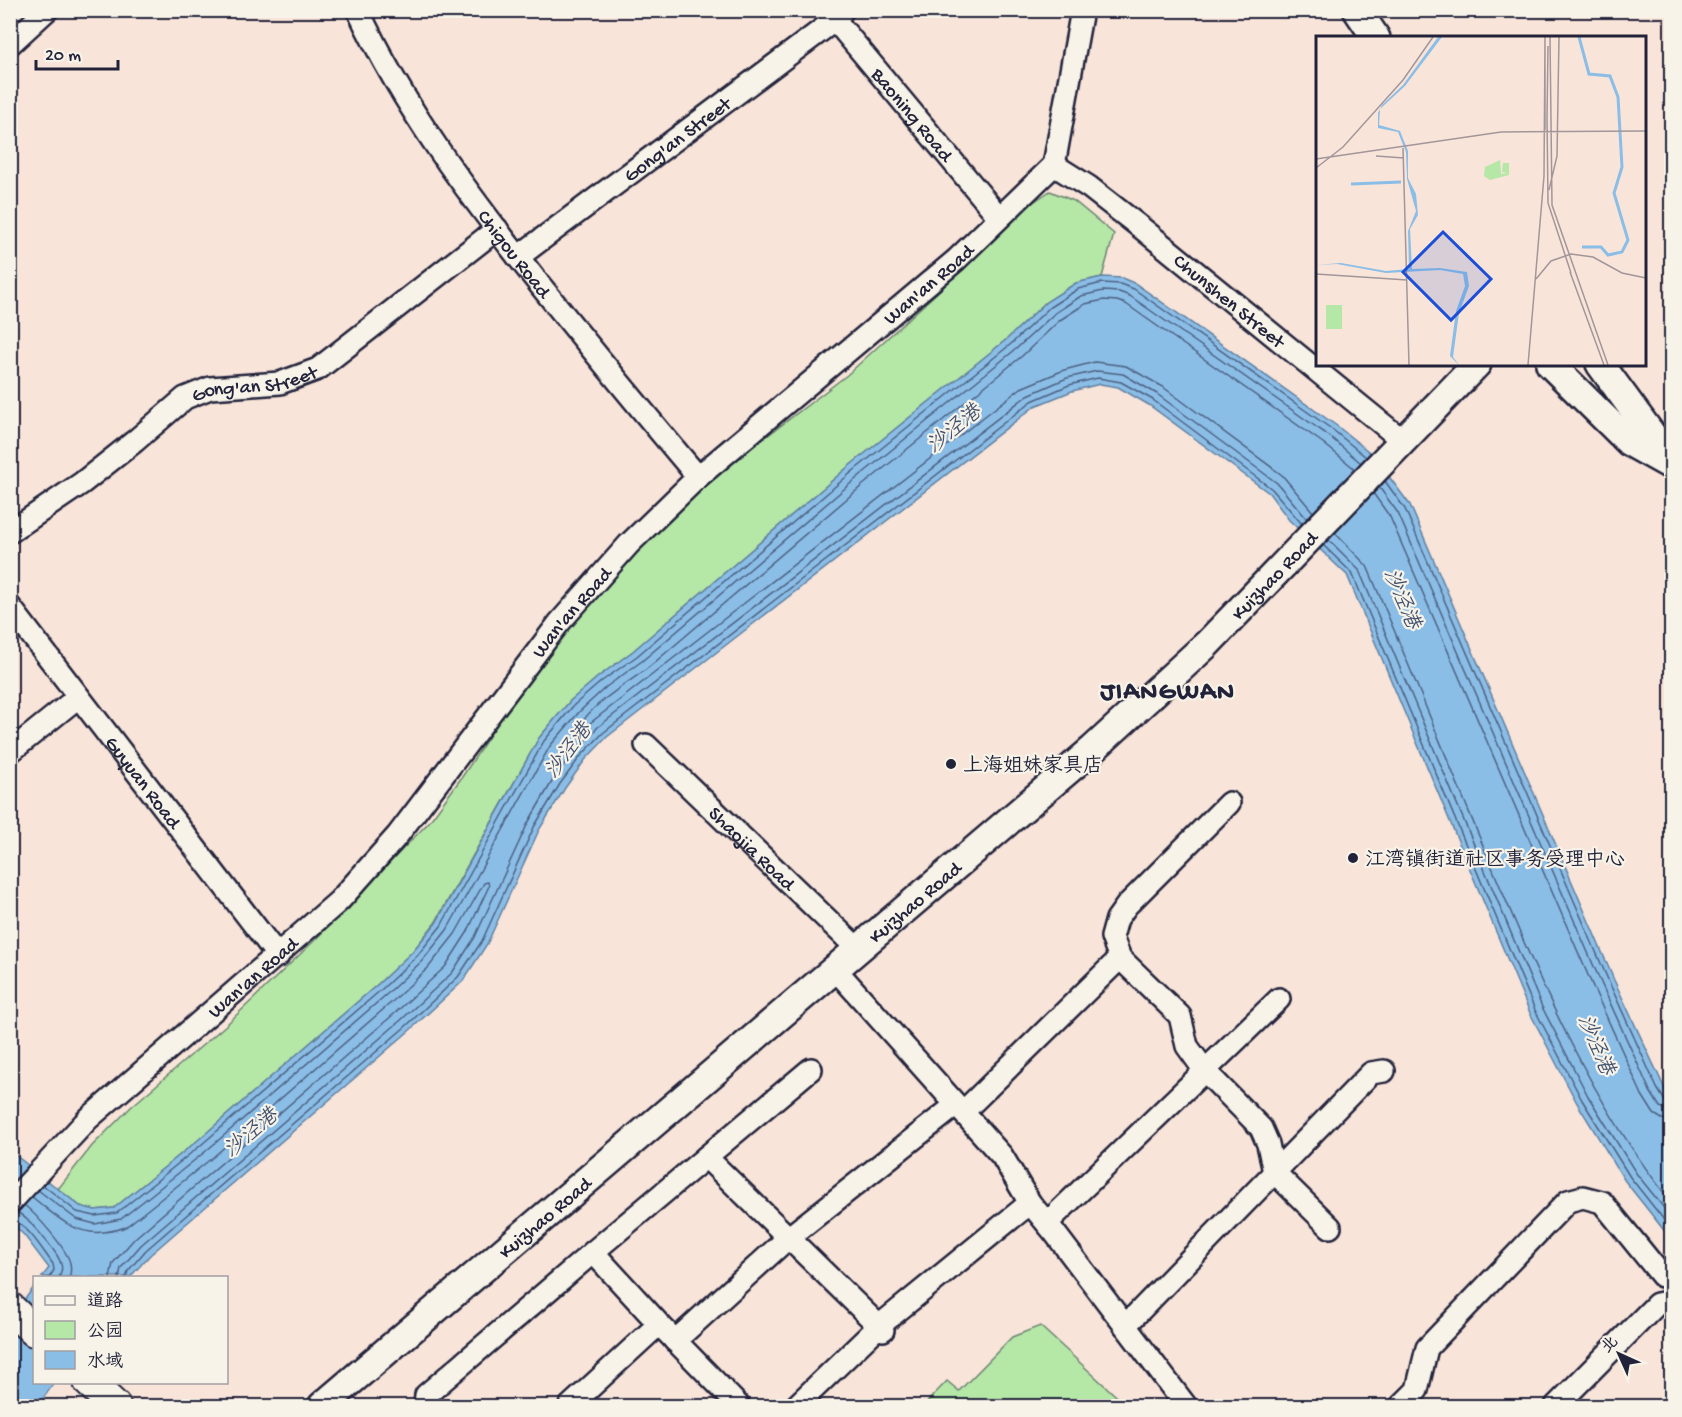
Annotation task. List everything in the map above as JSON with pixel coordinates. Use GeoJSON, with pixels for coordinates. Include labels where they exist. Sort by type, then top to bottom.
{"type":"FeatureCollection","features":[{"type":"Feature","properties":{"kind":"main road"},"geometry":{"type":"LineString","coordinates":[[10,1308],[33,1330]]}},
{"type":"Feature","properties":{"kind":"main road"},"geometry":{"type":"LineString","coordinates":[[90,1384],[115,1407]]}},
{"type":"Feature","properties":{"kind":"street"},"geometry":{"type":"LineString","coordinates":[[10,44],[47,10]]}},
{"type":"Feature","properties":{"kind":"street","name":"Chigou Road"},"geometry":{"type":"LineString","coordinates":[[358,10],[413,112],[450,168],[619,384],[698,477]]}},
{"type":"Feature","properties":{"kind":"street"},"geometry":{"type":"LineString","coordinates":[[1054,165],[1082,10]]}},
{"type":"Feature","properties":{"kind":"street"},"geometry":{"type":"LineString","coordinates":[[1357,10],[1375,36]]}},
{"type":"Feature","properties":{"kind":"street","name":"Gong'an Street"},"geometry":{"type":"LineString","coordinates":[[518,257],[839,15]]}},
{"type":"Feature","properties":{"kind":"street","name":"Baoning Road"},"geometry":{"type":"LineString","coordinates":[[839,15],[999,217]]}},
{"type":"Feature","properties":{"kind":"street","name":"Wan'an Road"},"geometry":{"type":"LineString","coordinates":[[10,1203],[50,1158],[100,1108],[278,956],[346,893],[397,836],[585,591],[629,544],[698,477],[956,260],[1054,165]]}},
{"type":"Feature","properties":{"kind":"street","name":"Chunshen Street"},"geometry":{"type":"LineString","coordinates":[[1054,165],[1089,187],[1144,230],[1402,441]]}},
{"type":"Feature","properties":{"kind":"street","name":"Gong'an Street"},"geometry":{"type":"LineString","coordinates":[[10,532],[82,483],[185,398],[210,388],[280,383],[318,369],[497,229]]}},
{"type":"Feature","properties":{"kind":"street","name":"Kuizhao Road"},"geometry":{"type":"LineString","coordinates":[[322,1407],[1094,749],[1207,644],[1476,366]]}},
{"type":"Feature","properties":{"kind":"street"},"geometry":{"type":"LineString","coordinates":[[1552,366],[1629,442],[1671,464]]}},
{"type":"Feature","properties":{"kind":"street"},"geometry":{"type":"LineString","coordinates":[[1601,366],[1671,464]]}},
{"type":"Feature","properties":{"kind":"street","name":"Guyuan Road"},"geometry":{"type":"LineString","coordinates":[[10,607],[278,956]]}},
{"type":"Feature","properties":{"kind":"street"},"geometry":{"type":"LineString","coordinates":[[10,752],[78,697]]}},
{"type":"Feature","properties":{"kind":"street","name":"Shaojia Road"},"geometry":{"type":"LineString","coordinates":[[646,745],[859,950]]}},
{"type":"Feature","properties":{"kind":"street"},"geometry":{"type":"LineString","coordinates":[[1229,803],[1127,905],[1117,919],[1112,937],[1120,958],[1180,1016],[1187,1046],[1205,1071],[1261,1128],[1268,1144],[1274,1172],[1330,1227]]}},
{"type":"Feature","properties":{"kind":"street"},"geometry":{"type":"LineString","coordinates":[[675,1341],[788,1238],[960,1109],[1120,958]]}},
{"type":"Feature","properties":{"kind":"street"},"geometry":{"type":"LineString","coordinates":[[836,970],[1002,1156],[1030,1203],[1186,1407]]}},
{"type":"Feature","properties":{"kind":"street"},"geometry":{"type":"LineString","coordinates":[[1047,1223],[1279,999]]}},
{"type":"Feature","properties":{"kind":"street"},"geometry":{"type":"LineString","coordinates":[[425,1407],[426,1395],[811,1069]]}},
{"type":"Feature","properties":{"kind":"street"},"geometry":{"type":"LineString","coordinates":[[1125,1326],[1371,1072],[1384,1071]]}},
{"type":"Feature","properties":{"kind":"street"},"geometry":{"type":"LineString","coordinates":[[706,1157],[881,1328]]}},
{"type":"Feature","properties":{"kind":"street"},"geometry":{"type":"LineString","coordinates":[[1401,1407],[1417,1390],[1427,1348],[1568,1202],[1583,1197],[1602,1202],[1662,1276]]}},
{"type":"Feature","properties":{"kind":"street"},"geometry":{"type":"LineString","coordinates":[[796,1407],[881,1328],[1030,1203]]}},
{"type":"Feature","properties":{"kind":"street"},"geometry":{"type":"LineString","coordinates":[[593,1252],[739,1407]]}},
{"type":"Feature","properties":{"kind":"street"},"geometry":{"type":"LineString","coordinates":[[1557,1407],[1657,1304],[1671,1302]]}},
{"type":"Feature","properties":{"kind":"street"},"geometry":{"type":"LineString","coordinates":[[570,1407],[659,1324]]}},
{"type":"Feature","properties":{"kind":"green space"},"geometry":{"type":"Polygon","coordinates":[[[1050,191],[1074,201],[1114,234],[1102,277],[1076,283],[1046,302],[1007,339],[848,467],[633,651],[570,701],[539,738],[435,923],[412,952],[378,984],[197,1141],[114,1208],[95,1210],[80,1206],[58,1189],[92,1146],[131,1107],[226,1025],[315,940],[429,822],[525,682],[621,564],[675,511],[741,456],[847,375],[941,289],[1017,213],[1050,191]]]}},
{"type":"Feature","properties":{"kind":"green space"},"geometry":{"type":"Polygon","coordinates":[[[1040,1326],[1127,1406],[923,1406],[947,1381],[959,1391],[1012,1337],[1040,1326]]]}},
{"type":"Feature","properties":{"kind":"water","name":"沙泾港"},"geometry":{"type":"Polygon","coordinates":[[[1102,277],[1122,278],[1136,284],[1337,426],[1373,455],[1410,505],[1614,980],[1671,1102],[1671,1239],[1625,1181],[1577,1103],[1530,1013],[1347,575],[1289,520],[1269,493],[1149,405],[1118,387],[1100,384],[1072,391],[1035,406],[607,737],[585,760],[539,830],[487,944],[463,981],[409,1031],[150,1255],[131,1276],[43,1276],[49,1268],[24,1235],[11,1223],[10,1151],[80,1206],[95,1210],[114,1208],[197,1141],[412,952],[436,923],[539,738],[570,701],[633,651],[848,467],[1007,339],[1046,302],[1076,283],[1102,277]]]}},
{"type":"Feature","properties":{"kind":"water"},"geometry":{"type":"Polygon","coordinates":[[[33,1288],[33,1384],[53,1384],[38,1406],[11,1406],[10,1319],[33,1288]]]}},
{"type":"Feature","properties":{"kind":"place","name":"上海姐妹家具店"},"geometry":{"type":"Point","coordinates":[951,764]}},
{"type":"Feature","properties":{"kind":"place","name":"江湾镇街道社区事务受理中心"},"geometry":{"type":"Point","coordinates":[1353,858]}},
{"type":"Feature","properties":{"kind":"district","name":"JIANGWAN"},"geometry":{"type":"Point","coordinates":[1168,689]}}]}
